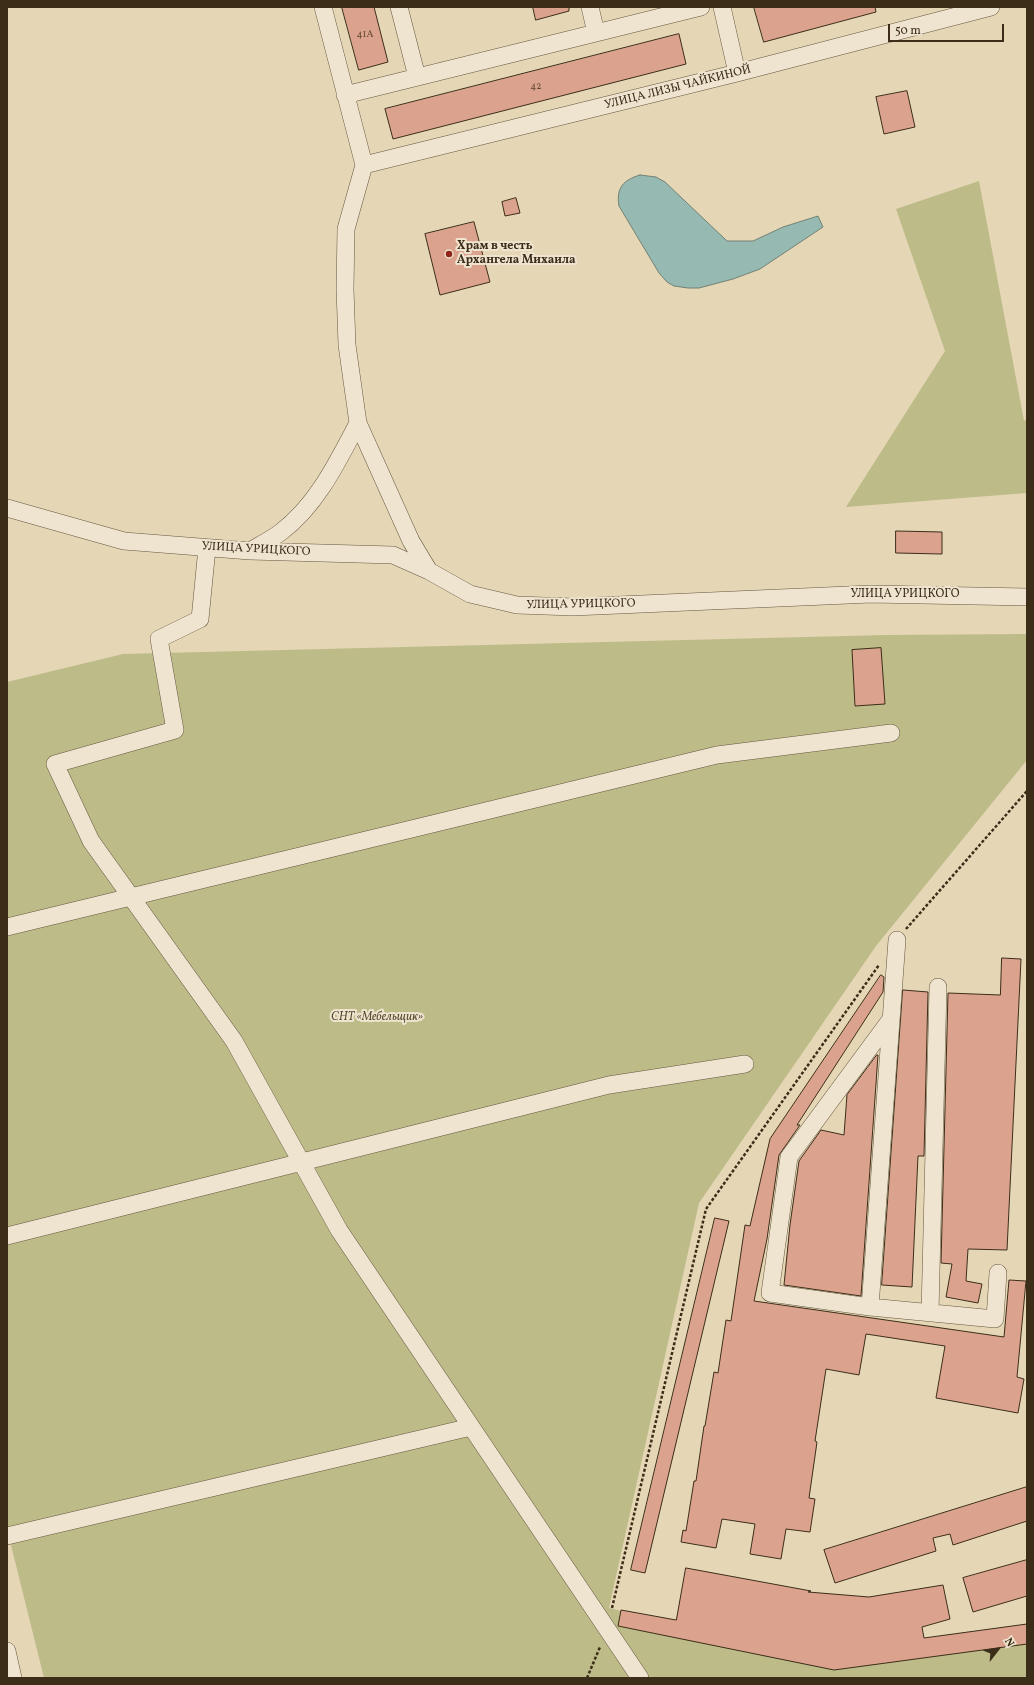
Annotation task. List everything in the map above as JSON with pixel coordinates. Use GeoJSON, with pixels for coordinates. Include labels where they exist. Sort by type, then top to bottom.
{"type":"FeatureCollection","features":[{"type":"Feature","properties":{"kind":"street"},"geometry":{"type":"LineString","coordinates":[[322,7],[364,166],[346,229],[344,289],[347,345],[358,423],[410,541],[429,571]]}},
{"type":"Feature","properties":{"kind":"street"},"geometry":{"type":"LineString","coordinates":[[399,7],[417,77]]}},
{"type":"Feature","properties":{"kind":"street"},"geometry":{"type":"LineString","coordinates":[[590,7],[596,33]]}},
{"type":"Feature","properties":{"kind":"street"},"geometry":{"type":"LineString","coordinates":[[345,95],[701,7]]}},
{"type":"Feature","properties":{"kind":"street"},"geometry":{"type":"LineString","coordinates":[[722,7],[737,73]]}},
{"type":"Feature","properties":{"kind":"street","name":"УЛИЦА ЛИЗЫ ЧАЙКИНОЙ"},"geometry":{"type":"LineString","coordinates":[[364,166],[737,73],[991,7]]}},
{"type":"Feature","properties":{"kind":"street"},"geometry":{"type":"LineString","coordinates":[[250,551],[282,531],[307,506],[331,475],[358,423]]}},
{"type":"Feature","properties":{"kind":"street","name":"УЛИЦА УРИЦКОГО"},"geometry":{"type":"LineString","coordinates":[[7,508],[124,541],[250,551],[392,555],[429,571],[470,594],[517,605],[573,607],[871,594],[1027,597]]}},
{"type":"Feature","properties":{"kind":"street"},"geometry":{"type":"LineString","coordinates":[[207,548],[200,619],[159,639],[175,730],[55,764],[91,841],[234,1041],[339,1230],[640,1678]]}},
{"type":"Feature","properties":{"kind":"street"},"geometry":{"type":"LineString","coordinates":[[7,927],[717,755],[891,733]]}},
{"type":"Feature","properties":{"kind":"street"},"geometry":{"type":"LineString","coordinates":[[870,1307],[897,940]]}},
{"type":"Feature","properties":{"kind":"street"},"geometry":{"type":"LineString","coordinates":[[930,1312],[938,987]]}},
{"type":"Feature","properties":{"kind":"street"},"geometry":{"type":"LineString","coordinates":[[891,1019],[789,1157],[770,1293],[870,1307],[995,1319],[998,1273]]}},
{"type":"Feature","properties":{"kind":"street"},"geometry":{"type":"LineString","coordinates":[[7,1236],[610,1085],[745,1064]]}},
{"type":"Feature","properties":{"kind":"street"},"geometry":{"type":"LineString","coordinates":[[7,1536],[471,1427]]}},
{"type":"Feature","properties":{"kind":"street"},"geometry":{"type":"LineString","coordinates":[[7,1651],[13,1678]]}},
{"type":"Feature","properties":{"kind":"path"},"geometry":{"type":"LineString","coordinates":[[587,1678],[607,1629],[706,1209],[897,940],[1027,791]]}},
{"type":"Feature","properties":{"kind":"green space"},"geometry":{"type":"Polygon","coordinates":[[[979,181],[1024,421],[1027,419],[1027,493],[846,507],[945,351],[896,209],[979,181]]]}},
{"type":"Feature","properties":{"kind":"green space","name":"СНТ «Мебельщик»"},"geometry":{"type":"Polygon","coordinates":[[[1027,634],[1027,760],[876,946],[699,1203],[609,1608],[836,1662],[1027,1637],[1027,1678],[44,1678],[7,1529],[7,682],[123,654],[887,635],[1027,634]]]}},
{"type":"Feature","properties":{"kind":"water"},"geometry":{"type":"Polygon","coordinates":[[[640,175],[656,177],[665,182],[727,241],[753,241],[783,227],[818,216],[823,227],[760,269],[733,279],[699,288],[674,286],[667,282],[659,273],[619,206],[618,200],[622,186],[629,179],[640,175]]]}},
{"type":"Feature","properties":{"kind":"building"},"geometry":{"type":"Polygon","coordinates":[[[342,7],[374,7],[388,62],[359,70],[342,7]]]}},
{"type":"Feature","properties":{"kind":"building"},"geometry":{"type":"Polygon","coordinates":[[[533,7],[569,7],[569,11],[536,20],[533,7]]]}},
{"type":"Feature","properties":{"kind":"building"},"geometry":{"type":"Polygon","coordinates":[[[754,7],[875,7],[876,12],[764,42],[754,7]]]}},
{"type":"Feature","properties":{"kind":"building"},"geometry":{"type":"Polygon","coordinates":[[[679,34],[686,64],[393,139],[385,109],[679,34]]]}},
{"type":"Feature","properties":{"kind":"building"},"geometry":{"type":"Polygon","coordinates":[[[907,91],[915,127],[884,134],[876,97],[907,91]]]}},
{"type":"Feature","properties":{"kind":"building"},"geometry":{"type":"Polygon","coordinates":[[[516,198],[520,213],[505,216],[502,202],[516,198]]]}},
{"type":"Feature","properties":{"kind":"building","name":"Храм в честь Архангела Михаила"},"geometry":{"type":"Polygon","coordinates":[[[474,222],[490,282],[440,295],[425,234],[474,222]]]}},
{"type":"Feature","properties":{"kind":"building"},"geometry":{"type":"Polygon","coordinates":[[[896,531],[942,532],[942,554],[896,553],[896,531]]]}},
{"type":"Feature","properties":{"kind":"building"},"geometry":{"type":"Polygon","coordinates":[[[881,648],[885,704],[855,706],[852,650],[881,648]]]}},
{"type":"Feature","properties":{"kind":"building"},"geometry":{"type":"Polygon","coordinates":[[[1002,958],[1021,959],[1007,1250],[968,1249],[966,1281],[982,1284],[978,1303],[946,1297],[952,1264],[941,1263],[948,993],[1000,995],[1002,958]]]}},
{"type":"Feature","properties":{"kind":"building"},"geometry":{"type":"Polygon","coordinates":[[[881,975],[884,977],[883,992],[797,1125],[800,1125],[779,1155],[767,1239],[754,1301],[1004,1337],[1009,1280],[1026,1281],[1017,1377],[1024,1379],[1018,1413],[936,1398],[945,1346],[866,1334],[859,1375],[826,1369],[815,1441],[817,1442],[809,1498],[815,1499],[810,1532],[786,1529],[781,1559],[750,1554],[755,1524],[722,1519],[716,1548],[681,1542],[683,1530],[686,1531],[694,1481],[696,1481],[714,1372],[718,1373],[726,1320],[731,1321],[745,1225],[750,1226],[770,1139],[881,975]]]}},
{"type":"Feature","properties":{"kind":"building"},"geometry":{"type":"Polygon","coordinates":[[[903,990],[928,992],[924,1156],[918,1156],[912,1287],[882,1285],[903,990]]]}},
{"type":"Feature","properties":{"kind":"building"},"geometry":{"type":"Polygon","coordinates":[[[877,1055],[861,1296],[784,1285],[790,1225],[799,1161],[821,1130],[844,1135],[847,1095],[877,1055]]]}},
{"type":"Feature","properties":{"kind":"building"},"geometry":{"type":"Polygon","coordinates":[[[715,1218],[729,1221],[645,1573],[631,1570],[715,1218]]]}},
{"type":"Feature","properties":{"kind":"building"},"geometry":{"type":"Polygon","coordinates":[[[1027,1487],[1027,1521],[953,1545],[950,1534],[933,1538],[936,1551],[835,1583],[824,1550],[1027,1487]]]}},
{"type":"Feature","properties":{"kind":"building"},"geometry":{"type":"Polygon","coordinates":[[[1027,1560],[1027,1596],[973,1612],[963,1578],[1027,1560]]]}},
{"type":"Feature","properties":{"kind":"building"},"geometry":{"type":"Polygon","coordinates":[[[686,1568],[811,1591],[808,1592],[869,1597],[943,1585],[950,1619],[922,1627],[924,1638],[1027,1624],[1027,1644],[834,1670],[618,1626],[621,1610],[676,1620],[686,1568]]]}},
{"type":"Feature","properties":{"kind":"place","name":"Храм в честь Архангела Михаила"},"geometry":{"type":"Point","coordinates":[449,254]}}]}
